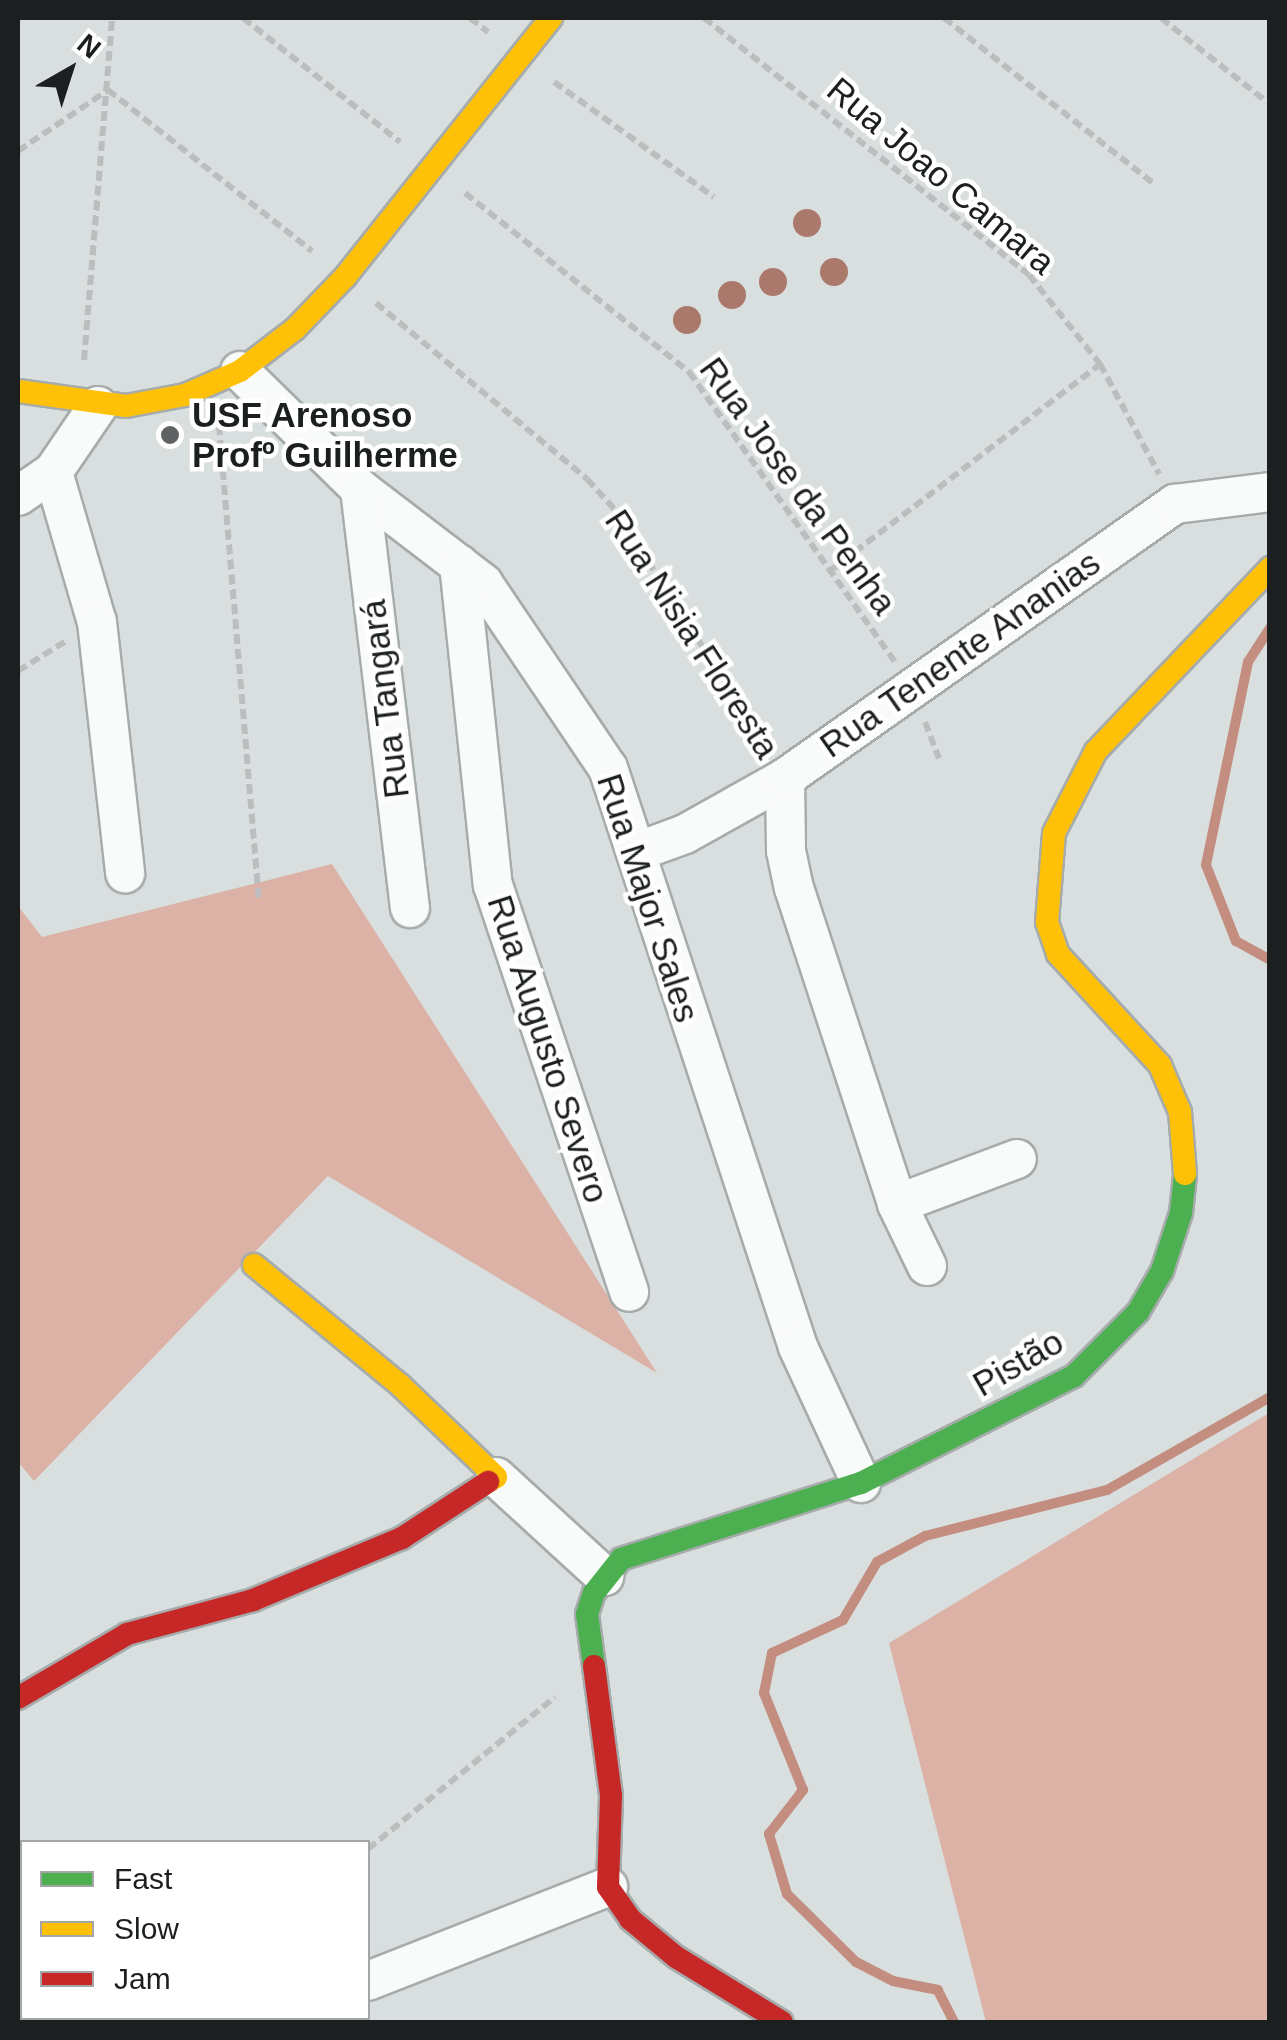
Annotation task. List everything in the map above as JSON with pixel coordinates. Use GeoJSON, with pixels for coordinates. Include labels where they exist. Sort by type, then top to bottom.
{"type":"FeatureCollection","features":[{"type":"Feature","properties":{"kind":"street"},"geometry":{"type":"LineString","coordinates":[[18,391],[89,405],[156,401],[228,377],[294,329],[345,277],[551,18]]}},
{"type":"Feature","properties":{"kind":"street","name":"Rua Major Sales"},"geometry":{"type":"LineString","coordinates":[[228,377],[360,490],[459,564],[505,610],[608,768],[798,1347],[860,1483]]}},
{"type":"Feature","properties":{"kind":"street"},"geometry":{"type":"LineString","coordinates":[[18,496],[52,472],[89,405]]}},
{"type":"Feature","properties":{"kind":"street"},"geometry":{"type":"LineString","coordinates":[[52,472],[96,622],[124,873]]}},
{"type":"Feature","properties":{"kind":"street","name":"Rua Tangará"},"geometry":{"type":"LineString","coordinates":[[360,490],[410,908]]}},
{"type":"Feature","properties":{"kind":"street"},"geometry":{"type":"LineString","coordinates":[[1174,504],[1270,492]]}},
{"type":"Feature","properties":{"kind":"street","name":"Rua Tenente Ananias"},"geometry":{"type":"LineString","coordinates":[[636,852],[685,834],[785,778],[1174,504]]}},
{"type":"Feature","properties":{"kind":"street","name":"Rua Augusto Severo"},"geometry":{"type":"LineString","coordinates":[[459,564],[493,885],[629,1292]]}},
{"type":"Feature","properties":{"kind":"street","name":"Pistão"},"geometry":{"type":"LineString","coordinates":[[604,1576],[621,1559],[860,1483],[1074,1376],[1138,1312],[1162,1271],[1181,1213],[1186,1160],[1180,1112],[1160,1065],[1058,954],[1047,922],[1054,833],[1096,751],[1270,568]]}},
{"type":"Feature","properties":{"kind":"street","name":"Rua Nisia Floresta"},"geometry":{"type":"LineString","coordinates":[[785,778],[786,851],[794,888],[897,1204],[927,1266]]}},
{"type":"Feature","properties":{"kind":"street"},"geometry":{"type":"LineString","coordinates":[[897,1204],[1017,1159]]}},
{"type":"Feature","properties":{"kind":"street"},"geometry":{"type":"LineString","coordinates":[[254,1265],[400,1385],[604,1576],[587,1614],[591,1668],[611,1796],[608,1887],[630,1918],[676,1956],[782,2022]]}},
{"type":"Feature","properties":{"kind":"street"},"geometry":{"type":"LineString","coordinates":[[18,1698],[148,1626],[253,1600],[402,1538],[496,1477]]}},
{"type":"Feature","properties":{"kind":"street"},"geometry":{"type":"LineString","coordinates":[[370,1980],[608,1887]]}},
{"type":"Feature","properties":{"kind":"path"},"geometry":{"type":"LineString","coordinates":[[89,405],[112,18]]}},
{"type":"Feature","properties":{"kind":"path","name":"Rua Jose da Penha"},"geometry":{"type":"LineString","coordinates":[[242,18],[688,372],[911,686],[940,758]]}},
{"type":"Feature","properties":{"kind":"path","name":"Rua Joao Camara"},"geometry":{"type":"LineString","coordinates":[[704,18],[1029,275],[1100,364],[1174,504]]}},
{"type":"Feature","properties":{"kind":"path"},"geometry":{"type":"LineString","coordinates":[[944,18],[1154,184]]}},
{"type":"Feature","properties":{"kind":"path"},"geometry":{"type":"LineString","coordinates":[[1161,18],[1267,102]]}},
{"type":"Feature","properties":{"kind":"path"},"geometry":{"type":"LineString","coordinates":[[520,57],[714,197]]}},
{"type":"Feature","properties":{"kind":"path"},"geometry":{"type":"LineString","coordinates":[[18,151],[108,90]]}},
{"type":"Feature","properties":{"kind":"path","name":"Rua Nisia Floresta"},"geometry":{"type":"LineString","coordinates":[[108,90],[345,277],[616,511],[785,778]]}},
{"type":"Feature","properties":{"kind":"path"},"geometry":{"type":"LineString","coordinates":[[831,570],[1100,364]]}},
{"type":"Feature","properties":{"kind":"path"},"geometry":{"type":"LineString","coordinates":[[228,377],[259,897]]}},
{"type":"Feature","properties":{"kind":"path"},"geometry":{"type":"LineString","coordinates":[[18,671],[96,622]]}},
{"type":"Feature","properties":{"kind":"path"},"geometry":{"type":"LineString","coordinates":[[370,1847],[591,1668]]}},
{"type":"Feature","properties":{"kind":"shaded area"},"geometry":{"type":"Polygon","coordinates":[[[332,864],[657,1373],[328,1176],[34,1481],[18,1462],[18,906],[42,937],[332,864]]]}},
{"type":"Feature","properties":{"kind":"shaded area"},"geometry":{"type":"Polygon","coordinates":[[[1269,1413],[1269,2022],[986,2022],[889,1643],[1269,1413]]]}},
{"type":"Feature","properties":{"kind":"waterway"},"geometry":{"type":"LineString","coordinates":[[1270,628],[1248,662],[1206,865],[1236,941],[1270,960]]}},
{"type":"Feature","properties":{"kind":"waterway"},"geometry":{"type":"LineString","coordinates":[[954,2022],[938,1990],[893,1981],[856,1962],[787,1894],[769,1834],[803,1790],[764,1693],[772,1653],[843,1620],[877,1562],[925,1536],[1107,1490],[1270,1397]]}},
{"type":"Feature","properties":{"kind":"traffic: fast"},"geometry":{"type":"LineString","coordinates":[[594,1666],[587,1614],[594,1593],[621,1559],[861,1483],[1074,1376],[1138,1312],[1162,1271],[1181,1213],[1185,1174]]}},
{"type":"Feature","properties":{"kind":"traffic: slow"},"geometry":{"type":"LineString","coordinates":[[18,391],[126,406],[185,395],[240,371],[295,329],[345,277],[551,18]]}},
{"type":"Feature","properties":{"kind":"traffic: slow"},"geometry":{"type":"LineString","coordinates":[[1185,1174],[1180,1112],[1160,1065],[1058,954],[1047,922],[1054,833],[1096,751],[1270,568]]}},
{"type":"Feature","properties":{"kind":"traffic: slow"},"geometry":{"type":"LineString","coordinates":[[254,1265],[400,1385],[496,1477],[488,1482]]}},
{"type":"Feature","properties":{"kind":"traffic: jam"},"geometry":{"type":"LineString","coordinates":[[18,1698],[127,1634],[253,1600],[402,1538],[488,1482]]}},
{"type":"Feature","properties":{"kind":"traffic: jam"},"geometry":{"type":"LineString","coordinates":[[594,1666],[611,1796],[608,1887],[630,1919],[676,1957],[782,2022]]}},
{"type":"Feature","properties":{"kind":"place","name":"USF Arenoso Profº Guilherme"},"geometry":{"type":"Point","coordinates":[170,435]}}]}
